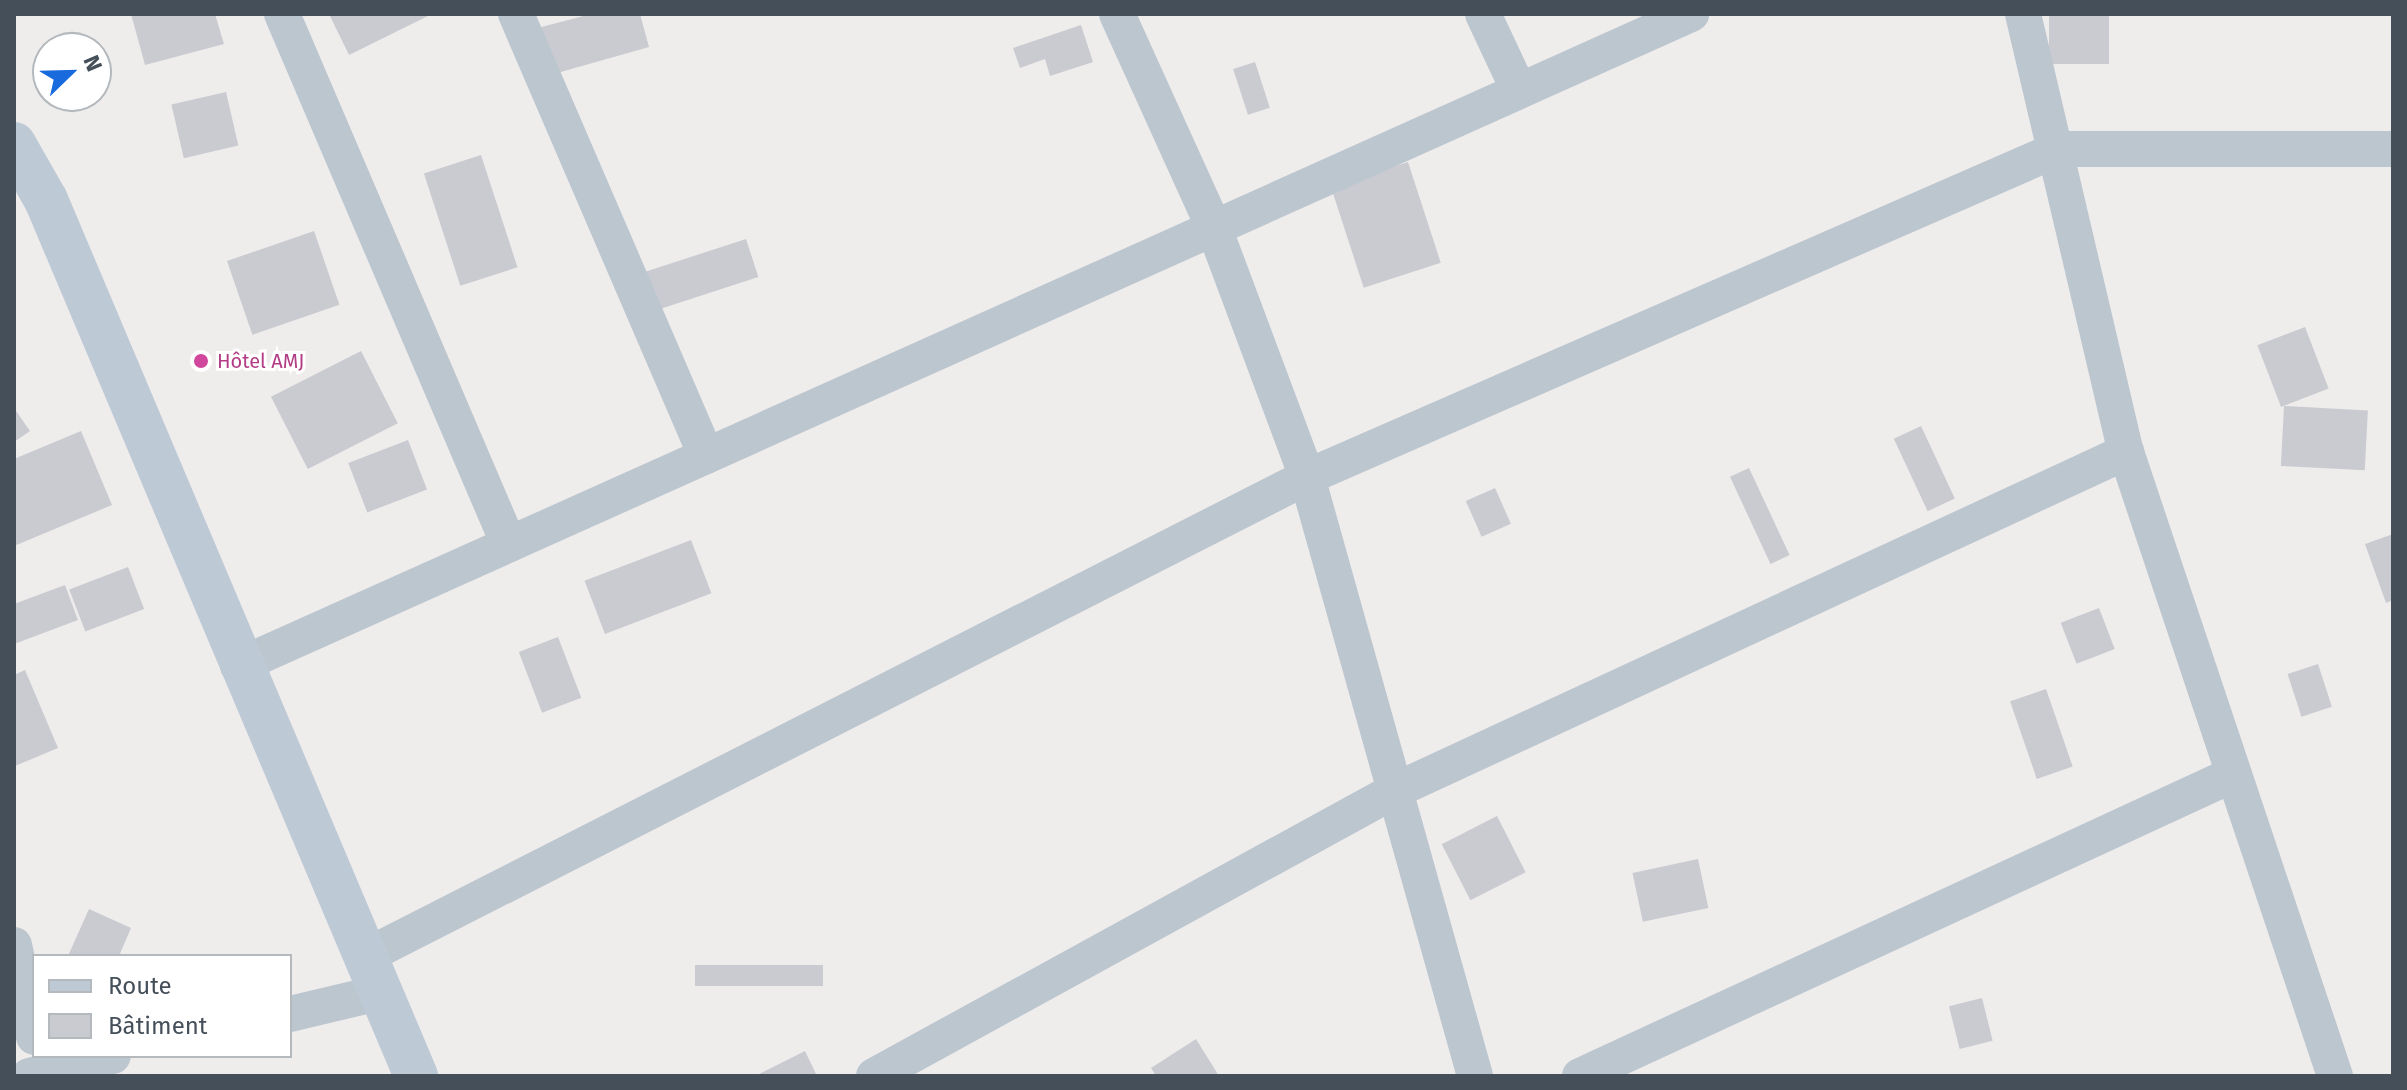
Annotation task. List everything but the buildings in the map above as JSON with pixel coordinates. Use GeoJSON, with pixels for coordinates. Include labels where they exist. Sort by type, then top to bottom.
{"type":"FeatureCollection","features":[{"type":"Feature","properties":{"kind":"main road"},"geometry":{"type":"LineString","coordinates":[[14,144],[46,200],[238,666],[416,1076]]}},
{"type":"Feature","properties":{"kind":"street"},"geometry":{"type":"LineString","coordinates":[[282,14],[509,545]]}},
{"type":"Feature","properties":{"kind":"street"},"geometry":{"type":"LineString","coordinates":[[516,14],[706,456]]}},
{"type":"Feature","properties":{"kind":"street"},"geometry":{"type":"LineString","coordinates":[[1117,14],[1214,228],[1307,477],[1475,1076]]}},
{"type":"Feature","properties":{"kind":"street"},"geometry":{"type":"LineString","coordinates":[[1483,14],[1519,91]]}},
{"type":"Feature","properties":{"kind":"street"},"geometry":{"type":"LineString","coordinates":[[238,666],[1691,14]]}},
{"type":"Feature","properties":{"kind":"street"},"geometry":{"type":"LineString","coordinates":[[2023,14],[2058,149],[2078,269],[2126,452],[2335,1076]]}},
{"type":"Feature","properties":{"kind":"street"},"geometry":{"type":"LineString","coordinates":[[292,1013],[371,975],[1307,477],[2058,149],[2393,149]]}},
{"type":"Feature","properties":{"kind":"street"},"geometry":{"type":"LineString","coordinates":[[874,1076],[1394,791],[2126,452]]}},
{"type":"Feature","properties":{"kind":"street"},"geometry":{"type":"LineString","coordinates":[[1580,1076],[2232,775]]}},
{"type":"Feature","properties":{"kind":"street"},"geometry":{"type":"LineString","coordinates":[[14,945],[32,1028]]}},
{"type":"Feature","properties":{"kind":"street"},"geometry":{"type":"LineString","coordinates":[[38,1070],[102,1058]]}},
{"type":"Feature","properties":{"kind":"place","name":"Hôtel AMJ"},"geometry":{"type":"Point","coordinates":[201,361]}}]}
